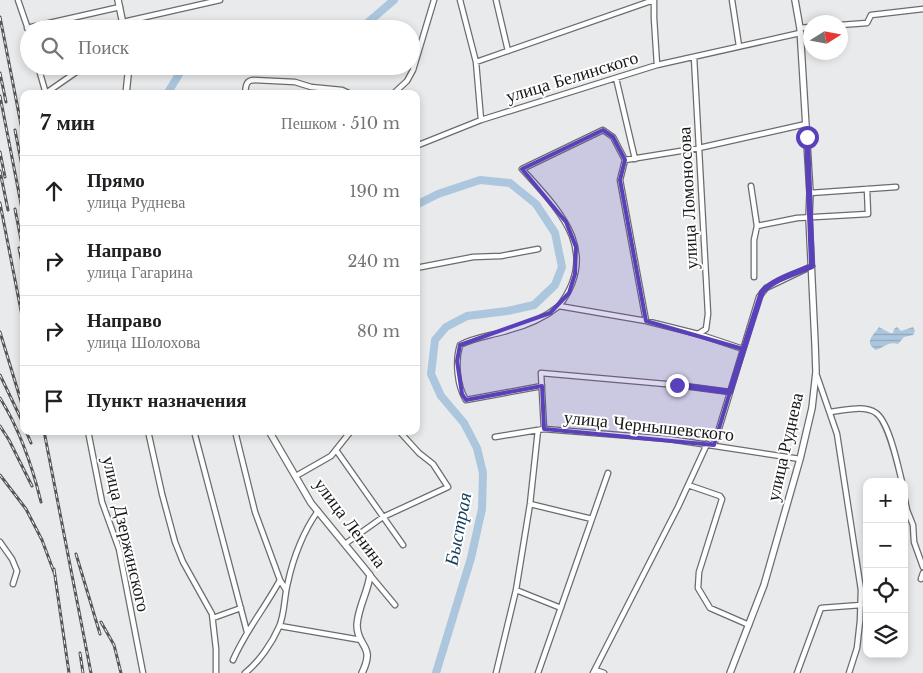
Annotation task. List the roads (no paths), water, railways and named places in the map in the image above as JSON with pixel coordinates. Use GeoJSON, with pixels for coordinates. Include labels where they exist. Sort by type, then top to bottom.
{"type":"FeatureCollection","features":[{"type":"Feature","properties":{"kind":"street"},"geometry":{"type":"LineString","coordinates":[[18,0],[25,20]]}},
{"type":"Feature","properties":{"kind":"street"},"geometry":{"type":"LineString","coordinates":[[118,0],[122,20]]}},
{"type":"Feature","properties":{"kind":"street"},"geometry":{"type":"LineString","coordinates":[[144,20],[205,2],[220,0]]}},
{"type":"Feature","properties":{"kind":"street"},"geometry":{"type":"LineString","coordinates":[[420,47],[434,0]]}},
{"type":"Feature","properties":{"kind":"street"},"geometry":{"type":"LineString","coordinates":[[460,0],[476,62],[481,120]]}},
{"type":"Feature","properties":{"kind":"street"},"geometry":{"type":"LineString","coordinates":[[496,0],[508,51]]}},
{"type":"Feature","properties":{"kind":"street"},"geometry":{"type":"LineString","coordinates":[[636,0],[638,6]]}},
{"type":"Feature","properties":{"kind":"street"},"geometry":{"type":"LineString","coordinates":[[476,62],[654,0],[657,65]]}},
{"type":"Feature","properties":{"kind":"street"},"geometry":{"type":"LineString","coordinates":[[732,0],[739,46]]}},
{"type":"Feature","properties":{"kind":"street","name":"улица Руднева"},"geometry":{"type":"LineString","coordinates":[[730,673],[764,585],[800,459],[812,408],[816,372],[809,218],[810,193],[800,30],[796,0]]}},
{"type":"Feature","properties":{"kind":"street"},"geometry":{"type":"LineString","coordinates":[[68,20],[120,7]]}},
{"type":"Feature","properties":{"kind":"street"},"geometry":{"type":"LineString","coordinates":[[848,24],[867,23],[871,15],[923,8]]}},
{"type":"Feature","properties":{"kind":"street","name":"улица Белинского"},"geometry":{"type":"LineString","coordinates":[[420,144],[481,120],[657,65],[803,29]]}},
{"type":"Feature","properties":{"kind":"street","name":"улица Ломоносова"},"geometry":{"type":"LineString","coordinates":[[694,57],[708,314],[706,329],[698,334]]}},
{"type":"Feature","properties":{"kind":"street"},"geometry":{"type":"LineString","coordinates":[[41,75],[45,90]]}},
{"type":"Feature","properties":{"kind":"street"},"geometry":{"type":"LineString","coordinates":[[50,90],[72,75]]}},
{"type":"Feature","properties":{"kind":"street"},"geometry":{"type":"LineString","coordinates":[[126,90],[128,75]]}},
{"type":"Feature","properties":{"kind":"street"},"geometry":{"type":"LineString","coordinates":[[397,90],[410,75]]}},
{"type":"Feature","properties":{"kind":"street"},"geometry":{"type":"LineString","coordinates":[[616,78],[635,158]]}},
{"type":"Feature","properties":{"kind":"street"},"geometry":{"type":"LineString","coordinates":[[245,90],[246,84],[253,80],[295,82],[342,90]]}},
{"type":"Feature","properties":{"kind":"street"},"geometry":{"type":"LineString","coordinates":[[624,160],[699,148],[806,124]]}},
{"type":"Feature","properties":{"kind":"street"},"geometry":{"type":"LineString","coordinates":[[542,386],[466,400],[460,386],[457,361],[460,345],[484,336],[536,322],[559,306],[569,293],[577,261],[576,247],[566,222],[552,202],[522,169],[603,130],[613,137],[624,160],[620,180],[646,321]]}},
{"type":"Feature","properties":{"kind":"street"},"geometry":{"type":"LineString","coordinates":[[751,186],[757,226],[754,240],[754,277]]}},
{"type":"Feature","properties":{"kind":"street"},"geometry":{"type":"LineString","coordinates":[[810,193],[896,187]]}},
{"type":"Feature","properties":{"kind":"street"},"geometry":{"type":"LineString","coordinates":[[757,226],[797,218],[868,214],[867,189]]}},
{"type":"Feature","properties":{"kind":"street"},"geometry":{"type":"LineString","coordinates":[[420,267],[473,257],[501,256],[538,249]]}},
{"type":"Feature","properties":{"kind":"street"},"geometry":{"type":"LineString","coordinates":[[714,445],[762,292],[780,280],[812,266]]}},
{"type":"Feature","properties":{"kind":"street"},"geometry":{"type":"LineString","coordinates":[[559,306],[646,321],[698,334],[744,349]]}},
{"type":"Feature","properties":{"kind":"street"},"geometry":{"type":"LineString","coordinates":[[816,372],[821,392],[837,434],[861,590],[858,648],[849,673]]}},
{"type":"Feature","properties":{"kind":"street"},"geometry":{"type":"LineString","coordinates":[[544,428],[541,373],[677,385],[730,392]]}},
{"type":"Feature","properties":{"kind":"street"},"geometry":{"type":"LineString","coordinates":[[830,412],[862,409],[876,412],[884,422],[901,478]]}},
{"type":"Feature","properties":{"kind":"street","name":"улица Чернышевского"},"geometry":{"type":"LineString","coordinates":[[495,437],[544,428],[669,439],[800,459]]}},
{"type":"Feature","properties":{"kind":"street"},"geometry":{"type":"LineString","coordinates":[[496,673],[516,590],[530,504],[538,430]]}},
{"type":"Feature","properties":{"kind":"street","name":"улица Дзержинского"},"geometry":{"type":"LineString","coordinates":[[89,435],[102,502],[119,549],[143,673]]}},
{"type":"Feature","properties":{"kind":"street"},"geometry":{"type":"LineString","coordinates":[[149,435],[175,542],[183,562],[213,618],[216,673]]}},
{"type":"Feature","properties":{"kind":"street"},"geometry":{"type":"LineString","coordinates":[[195,435],[247,632]]}},
{"type":"Feature","properties":{"kind":"street"},"geometry":{"type":"LineString","coordinates":[[236,435],[255,512],[280,580],[286,590]]}},
{"type":"Feature","properties":{"kind":"street","name":"улица Ленина"},"geometry":{"type":"LineString","coordinates":[[271,435],[311,503],[394,605]]}},
{"type":"Feature","properties":{"kind":"street"},"geometry":{"type":"LineString","coordinates":[[296,476],[331,456],[348,435]]}},
{"type":"Feature","properties":{"kind":"street"},"geometry":{"type":"LineString","coordinates":[[345,544],[383,516],[448,488],[433,464],[403,435]]}},
{"type":"Feature","properties":{"kind":"street"},"geometry":{"type":"LineString","coordinates":[[604,673],[594,671],[707,444]]}},
{"type":"Feature","properties":{"kind":"street"},"geometry":{"type":"LineString","coordinates":[[336,450],[403,545]]}},
{"type":"Feature","properties":{"kind":"street"},"geometry":{"type":"LineString","coordinates":[[538,673],[608,473]]}},
{"type":"Feature","properties":{"kind":"street"},"geometry":{"type":"LineString","coordinates":[[688,485],[720,496],[722,499],[699,572],[698,588],[710,608],[749,625]]}},
{"type":"Feature","properties":{"kind":"street"},"geometry":{"type":"LineString","coordinates":[[530,504],[592,519]]}},
{"type":"Feature","properties":{"kind":"street"},"geometry":{"type":"LineString","coordinates":[[908,510],[914,525],[914,542],[923,567]]}},
{"type":"Feature","properties":{"kind":"street"},"geometry":{"type":"LineString","coordinates":[[245,673],[251,668],[280,626],[288,581],[308,525],[318,511]]}},
{"type":"Feature","properties":{"kind":"street"},"geometry":{"type":"LineString","coordinates":[[0,542],[12,559],[17,572],[13,584]]}},
{"type":"Feature","properties":{"kind":"street"},"geometry":{"type":"LineString","coordinates":[[921,579],[923,573]]}},
{"type":"Feature","properties":{"kind":"street"},"geometry":{"type":"LineString","coordinates":[[362,673],[367,661],[367,650],[361,640],[357,626],[360,607],[368,587],[370,575]]}},
{"type":"Feature","properties":{"kind":"street"},"geometry":{"type":"LineString","coordinates":[[233,660],[247,632],[280,580]]}},
{"type":"Feature","properties":{"kind":"street"},"geometry":{"type":"LineString","coordinates":[[516,590],[561,608]]}},
{"type":"Feature","properties":{"kind":"street"},"geometry":{"type":"LineString","coordinates":[[797,673],[821,608],[861,606]]}},
{"type":"Feature","properties":{"kind":"street"},"geometry":{"type":"LineString","coordinates":[[213,618],[241,608]]}},
{"type":"Feature","properties":{"kind":"street"},"geometry":{"type":"LineString","coordinates":[[280,626],[361,640]]}},
{"type":"Feature","properties":{"kind":"water"},"geometry":{"type":"Polygon","coordinates":[[[879,327],[890,333],[893,333],[897,327],[901,331],[913,327],[915,331],[913,335],[904,337],[898,344],[889,344],[876,350],[870,344],[870,341],[879,327]]]}},
{"type":"Feature","properties":{"kind":"waterway","name":"Быстрая"},"geometry":{"type":"LineString","coordinates":[[371,20],[394,0]]}},
{"type":"Feature","properties":{"kind":"waterway","name":"Быстрая"},"geometry":{"type":"LineString","coordinates":[[169,90],[179,75]]}},
{"type":"Feature","properties":{"kind":"waterway","name":"Быстрая"},"geometry":{"type":"LineString","coordinates":[[420,203],[438,194],[480,180],[510,183],[536,204],[555,233],[562,267],[555,285],[534,305],[507,311],[467,316],[446,327],[435,340],[431,374],[441,396],[464,423],[477,448],[483,473],[482,509],[471,558],[436,673]]}},
{"type":"Feature","properties":{"kind":"railway"},"geometry":{"type":"LineString","coordinates":[[0,17],[20,120]]}},
{"type":"Feature","properties":{"kind":"railway"},"geometry":{"type":"LineString","coordinates":[[0,73],[6,102]]}},
{"type":"Feature","properties":{"kind":"railway"},"geometry":{"type":"LineString","coordinates":[[0,96],[20,198]]}},
{"type":"Feature","properties":{"kind":"railway"},"geometry":{"type":"LineString","coordinates":[[15,130],[20,156]]}},
{"type":"Feature","properties":{"kind":"railway"},"geometry":{"type":"LineString","coordinates":[[0,152],[5,177]]}},
{"type":"Feature","properties":{"kind":"railway"},"geometry":{"type":"LineString","coordinates":[[0,171],[8,210]]}},
{"type":"Feature","properties":{"kind":"railway"},"geometry":{"type":"LineString","coordinates":[[0,203],[20,306]]}},
{"type":"Feature","properties":{"kind":"railway"},"geometry":{"type":"LineString","coordinates":[[15,209],[20,235]]}},
{"type":"Feature","properties":{"kind":"railway"},"geometry":{"type":"LineString","coordinates":[[19,248],[20,253]]}},
{"type":"Feature","properties":{"kind":"railway"},"geometry":{"type":"LineString","coordinates":[[0,332],[20,398]]}},
{"type":"Feature","properties":{"kind":"railway"},"geometry":{"type":"LineString","coordinates":[[0,375],[20,417]]}},
{"type":"Feature","properties":{"kind":"railway"},"geometry":{"type":"LineString","coordinates":[[0,398],[25,448],[41,502]]}},
{"type":"Feature","properties":{"kind":"railway"},"geometry":{"type":"LineString","coordinates":[[0,426],[32,486]]}},
{"type":"Feature","properties":{"kind":"railway"},"geometry":{"type":"LineString","coordinates":[[28,435],[31,443]]}},
{"type":"Feature","properties":{"kind":"railway"},"geometry":{"type":"LineString","coordinates":[[45,435],[91,673]]}},
{"type":"Feature","properties":{"kind":"railway"},"geometry":{"type":"LineString","coordinates":[[0,475],[26,509],[42,540],[55,575]]}},
{"type":"Feature","properties":{"kind":"railway"},"geometry":{"type":"LineString","coordinates":[[76,554],[100,634]]}},
{"type":"Feature","properties":{"kind":"railway"},"geometry":{"type":"LineString","coordinates":[[54,569],[69,673]]}},
{"type":"Feature","properties":{"kind":"railway"},"geometry":{"type":"LineString","coordinates":[[101,622],[114,645],[121,673]]}},
{"type":"Feature","properties":{"kind":"railway"},"geometry":{"type":"LineString","coordinates":[[80,653],[83,673]]}}]}
